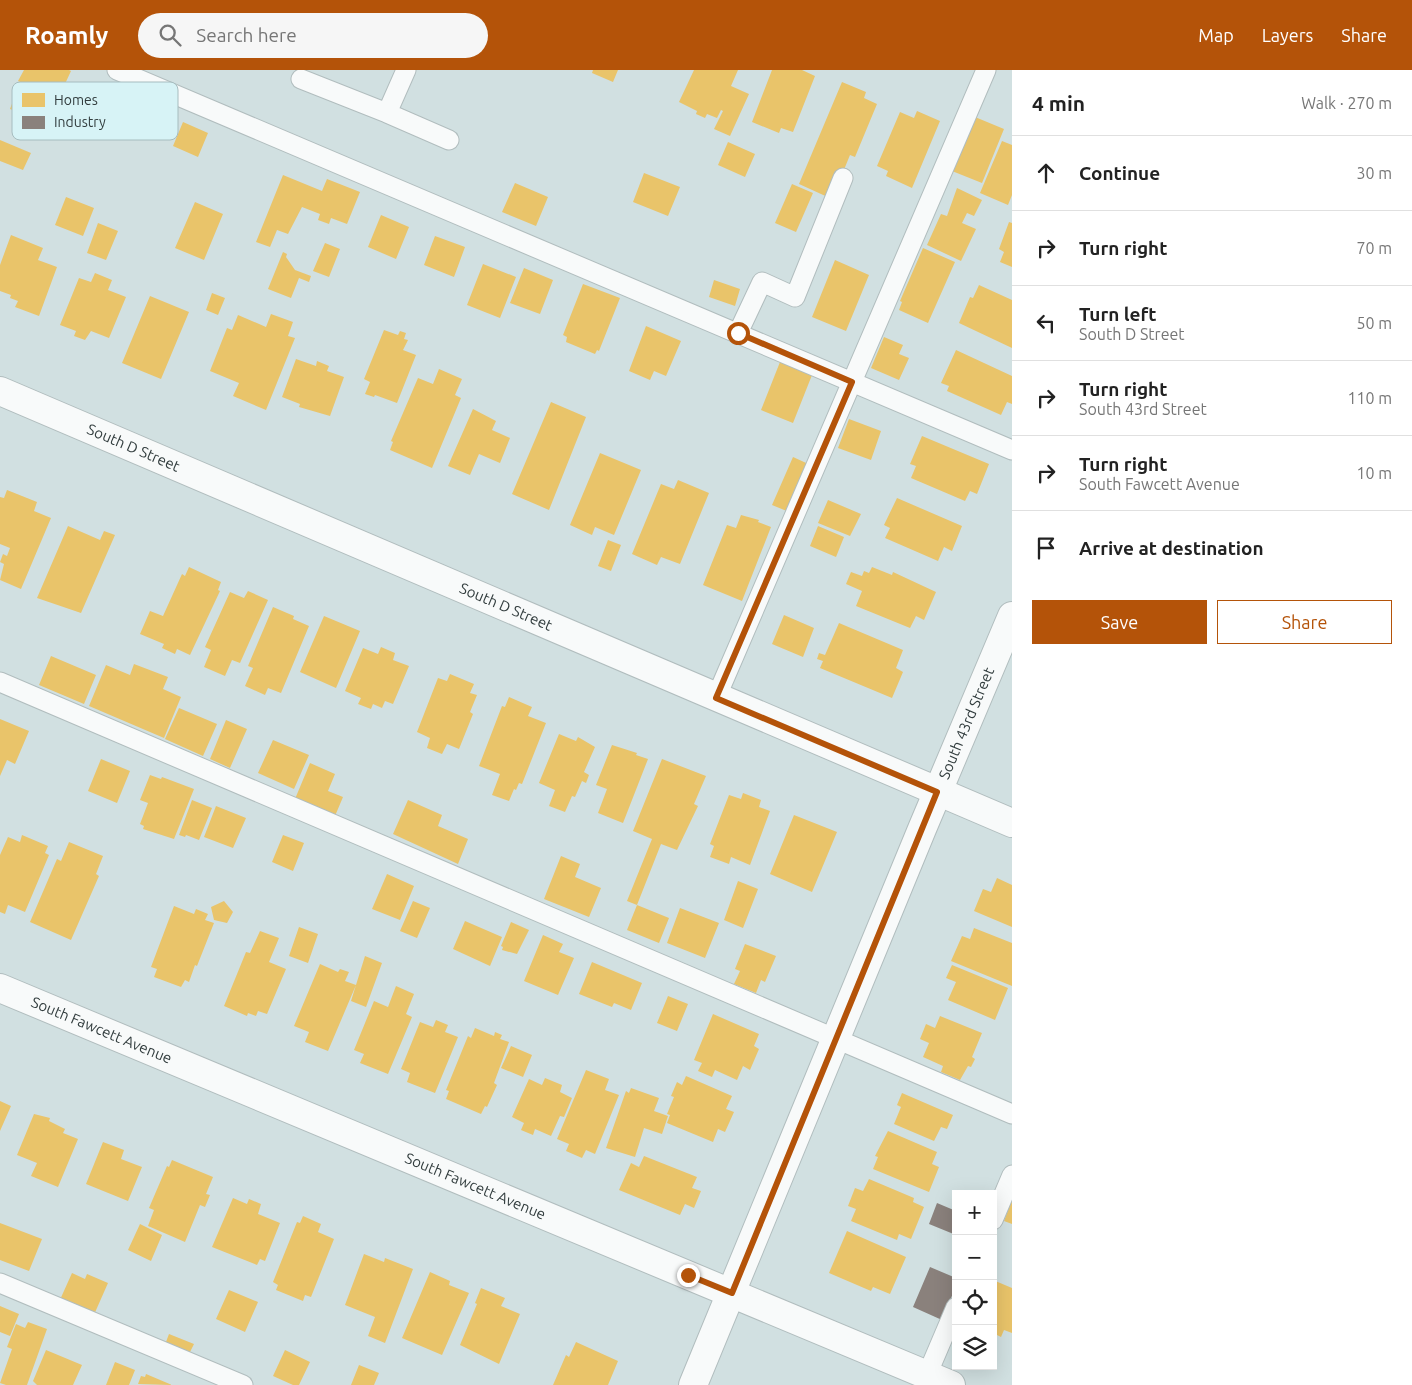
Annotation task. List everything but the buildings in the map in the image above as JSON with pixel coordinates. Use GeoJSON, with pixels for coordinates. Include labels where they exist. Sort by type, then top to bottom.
{"type":"FeatureCollection","features":[{"type":"Feature","properties":{"kind":"street","name":"South D Street"},"geometry":{"type":"LineString","coordinates":[[0,391],[1012,823]]}},
{"type":"Feature","properties":{"kind":"street","name":"South 43rd Street"},"geometry":{"type":"LineString","coordinates":[[693,1385],[834,1040],[1012,616]]}},
{"type":"Feature","properties":{"kind":"street","name":"South Fawcett Avenue"},"geometry":{"type":"LineString","coordinates":[[0,988],[939,1380]]}},
{"type":"Feature","properties":{"kind":"lane"},"geometry":{"type":"LineString","coordinates":[[117,70],[145,82]]}},
{"type":"Feature","properties":{"kind":"lane"},"geometry":{"type":"LineString","coordinates":[[387,113],[406,70]]}},
{"type":"Feature","properties":{"kind":"lane"},"geometry":{"type":"LineString","coordinates":[[716,698],[986,70]]}},
{"type":"Feature","properties":{"kind":"lane"},"geometry":{"type":"LineString","coordinates":[[301,78],[449,140]]}},
{"type":"Feature","properties":{"kind":"lane"},"geometry":{"type":"LineString","coordinates":[[178,96],[1012,450]]}},
{"type":"Feature","properties":{"kind":"lane"},"geometry":{"type":"LineString","coordinates":[[738,333],[762,282],[796,297],[843,178]]}},
{"type":"Feature","properties":{"kind":"lane"},"geometry":{"type":"LineString","coordinates":[[0,682],[834,1040],[1012,1114]]}},
{"type":"Feature","properties":{"kind":"lane"},"geometry":{"type":"LineString","coordinates":[[997,1211],[1012,1175]]}},
{"type":"Feature","properties":{"kind":"lane"},"geometry":{"type":"LineString","coordinates":[[0,1283],[243,1385]]}},
{"type":"Feature","properties":{"kind":"lane"},"geometry":{"type":"LineString","coordinates":[[939,1380],[952,1324]]}},
{"type":"Feature","properties":{"kind":"route"},"geometry":{"type":"LineString","coordinates":[[688,1275],[732,1293],[937,792],[716,698],[852,382],[738,333]]}}]}
